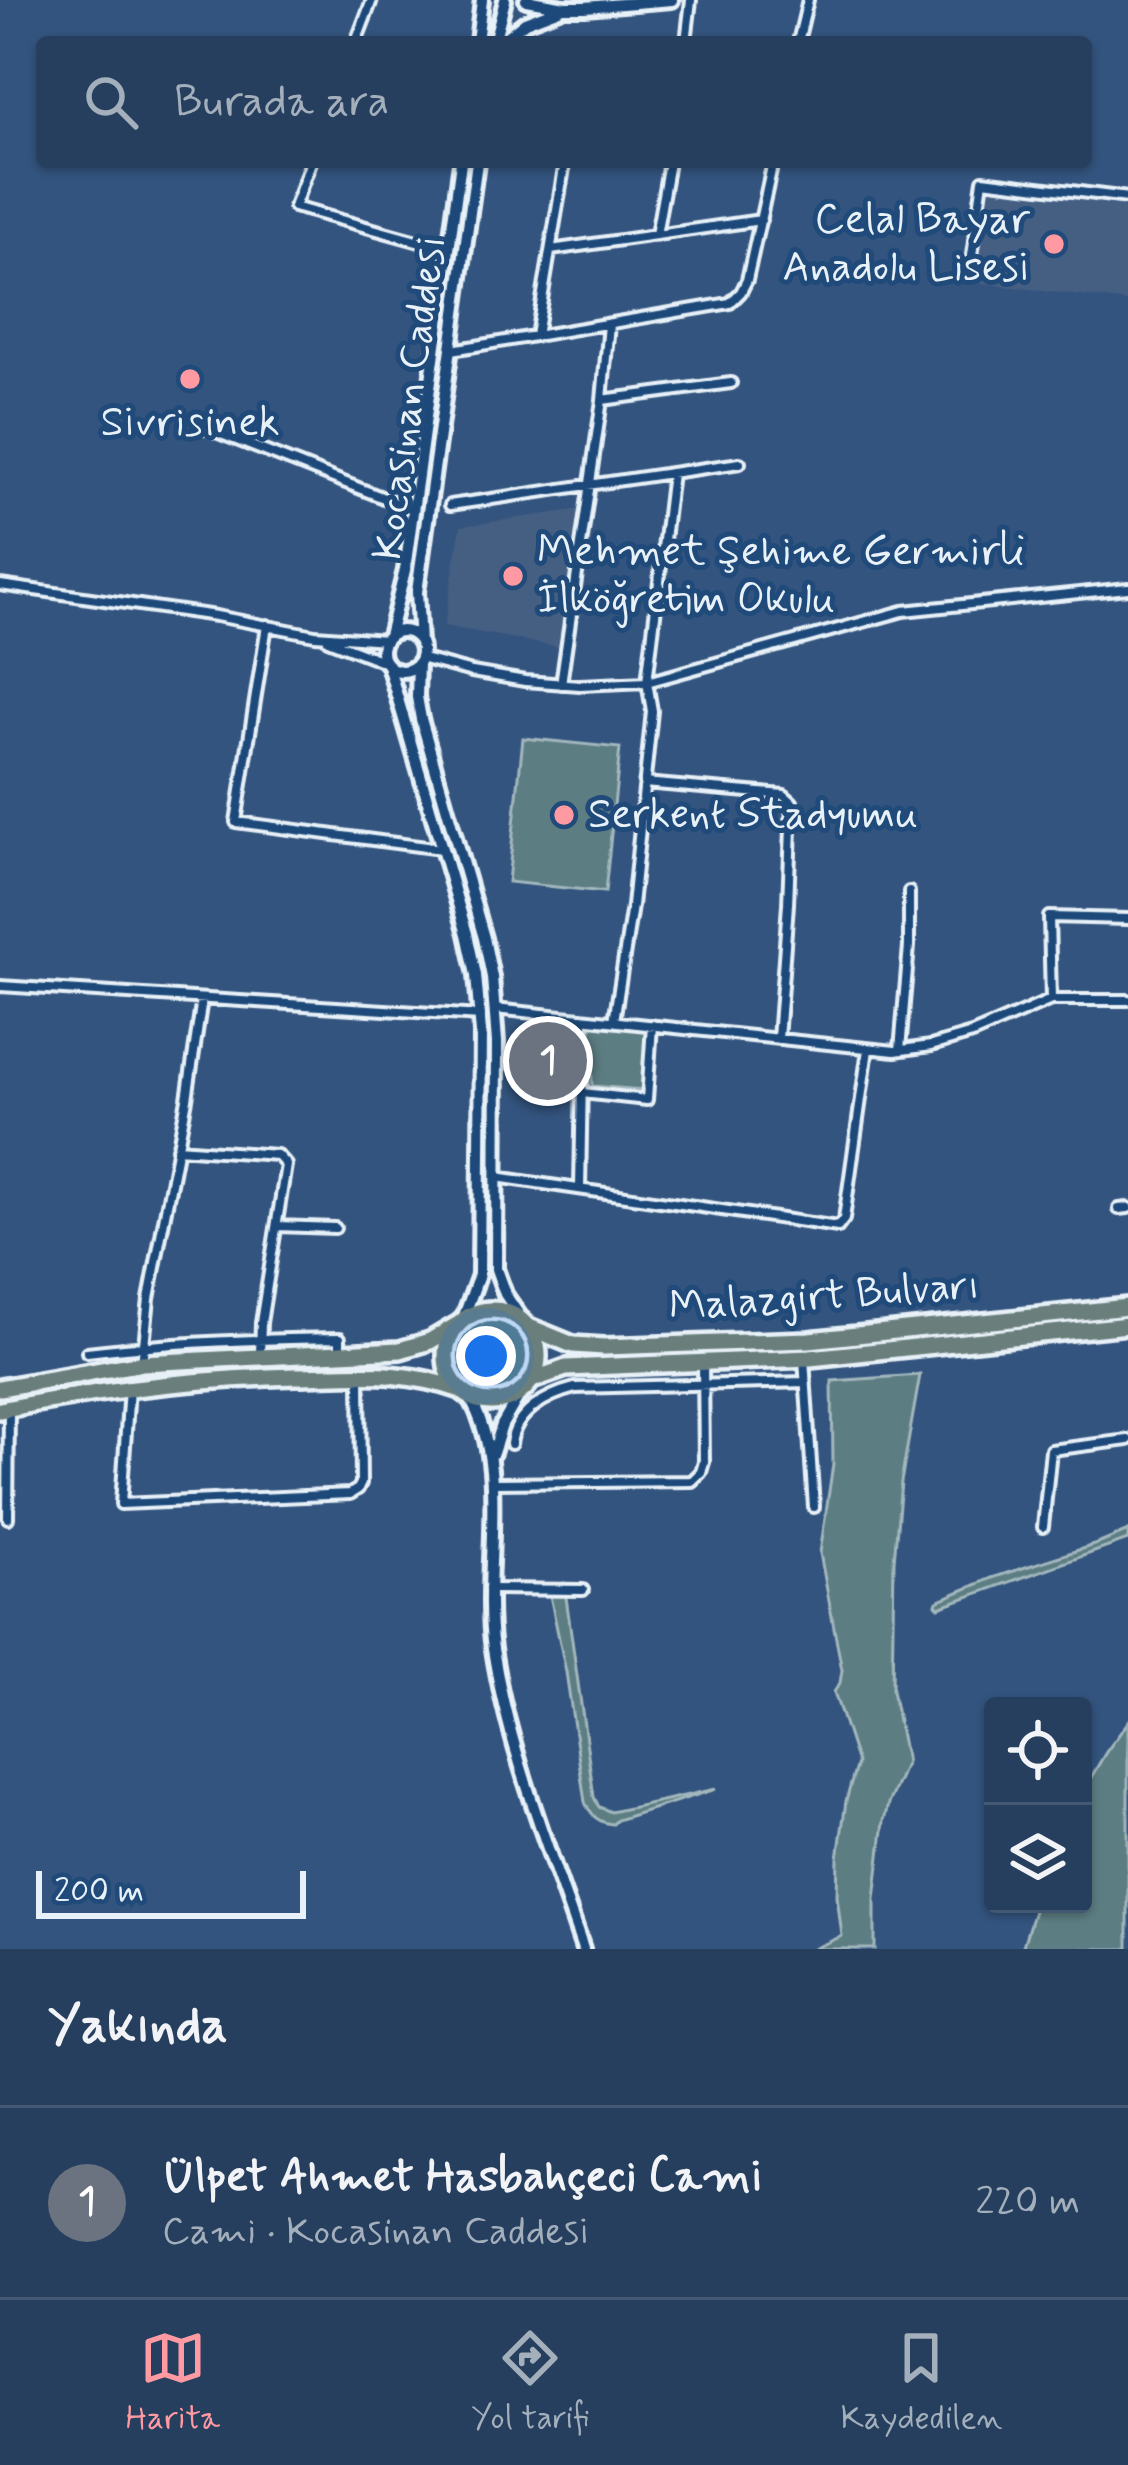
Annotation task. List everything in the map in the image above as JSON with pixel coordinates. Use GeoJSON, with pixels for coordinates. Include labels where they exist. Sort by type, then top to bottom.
{"type":"FeatureCollection","features":[{"type":"Feature","properties":{"kind":"highway","name":"Malazgirt Bulvarı"},"geometry":{"type":"LineString","coordinates":[[526,1324],[573,1345],[604,1348],[809,1340],[1128,1307]]}},
{"type":"Feature","properties":{"kind":"highway"},"geometry":{"type":"LineString","coordinates":[[0,1388],[142,1354],[260,1347],[340,1352],[410,1348],[440,1337],[478,1312],[494,1310],[526,1324],[538,1349],[538,1365],[526,1386],[507,1400],[491,1402],[404,1375],[360,1375],[129,1387],[4,1409]]}},
{"type":"Feature","properties":{"kind":"highway"},"geometry":{"type":"LineString","coordinates":[[460,1322],[447,1346],[446,1362],[451,1378],[465,1393]]}},
{"type":"Feature","properties":{"kind":"highway","name":"Malazgirt Bulvarı"},"geometry":{"type":"LineString","coordinates":[[526,1386],[566,1369],[804,1359],[1128,1325]]}},
{"type":"Feature","properties":{"kind":"main road"},"geometry":{"type":"LineString","coordinates":[[478,36],[482,0]]}},
{"type":"Feature","properties":{"kind":"main road"},"geometry":{"type":"LineString","coordinates":[[498,36],[505,0]]}},
{"type":"Feature","properties":{"kind":"main road"},"geometry":{"type":"LineString","coordinates":[[526,0],[565,7],[672,0]]}},
{"type":"Feature","properties":{"kind":"main road"},"geometry":{"type":"LineString","coordinates":[[505,36],[525,22],[565,7]]}},
{"type":"Feature","properties":{"kind":"main road","name":"Kocasinan Caddesi"},"geometry":{"type":"LineString","coordinates":[[387,638],[402,588],[460,168]]}},
{"type":"Feature","properties":{"kind":"main road","name":"Kocasinan Caddesi"},"geometry":{"type":"LineString","coordinates":[[420,643],[417,592],[476,168]]}},
{"type":"Feature","properties":{"kind":"main road"},"geometry":{"type":"LineString","coordinates":[[460,1322],[479,1275],[481,1016],[472,955],[382,650],[387,638],[404,632],[420,643],[421,719],[484,938],[495,1009],[496,1269],[505,1294],[526,1324]]}},
{"type":"Feature","properties":{"kind":"main road"},"geometry":{"type":"LineString","coordinates":[[387,663],[405,671],[419,660]]}},
{"type":"Feature","properties":{"kind":"main road"},"geometry":{"type":"LineString","coordinates":[[491,1462],[502,1425],[526,1386]]}},
{"type":"Feature","properties":{"kind":"main road"},"geometry":{"type":"LineString","coordinates":[[465,1393],[483,1425],[491,1462],[493,1648],[515,1744],[583,1949]]}},
{"type":"Feature","properties":{"kind":"street"},"geometry":{"type":"LineString","coordinates":[[358,36],[372,0]]}},
{"type":"Feature","properties":{"kind":"street"},"geometry":{"type":"LineString","coordinates":[[687,36],[691,0]]}},
{"type":"Feature","properties":{"kind":"street"},"geometry":{"type":"LineString","coordinates":[[799,36],[808,0]]}},
{"type":"Feature","properties":{"kind":"street"},"geometry":{"type":"LineString","coordinates":[[309,168],[294,207],[449,250]]}},
{"type":"Feature","properties":{"kind":"street"},"geometry":{"type":"LineString","coordinates":[[536,336],[564,168]]}},
{"type":"Feature","properties":{"kind":"street"},"geometry":{"type":"LineString","coordinates":[[656,235],[668,168]]}},
{"type":"Feature","properties":{"kind":"street"},"geometry":{"type":"LineString","coordinates":[[452,350],[730,303],[748,280],[772,168]]}},
{"type":"Feature","properties":{"kind":"street"},"geometry":{"type":"LineString","coordinates":[[969,276],[983,180],[1128,198]]}},
{"type":"Feature","properties":{"kind":"street"},"geometry":{"type":"LineString","coordinates":[[551,250],[761,220]]}},
{"type":"Feature","properties":{"kind":"street"},"geometry":{"type":"LineString","coordinates":[[561,684],[609,324]]}},
{"type":"Feature","properties":{"kind":"street"},"geometry":{"type":"LineString","coordinates":[[602,400],[731,383]]}},
{"type":"Feature","properties":{"kind":"street"},"geometry":{"type":"LineString","coordinates":[[206,428],[412,509]]}},
{"type":"Feature","properties":{"kind":"street"},"geometry":{"type":"LineString","coordinates":[[450,506],[740,463]]}},
{"type":"Feature","properties":{"kind":"street"},"geometry":{"type":"LineString","coordinates":[[614,1021],[632,906],[652,712],[646,682],[671,473]]}},
{"type":"Feature","properties":{"kind":"street"},"geometry":{"type":"LineString","coordinates":[[0,585],[315,635],[387,638]]}},
{"type":"Feature","properties":{"kind":"street"},"geometry":{"type":"LineString","coordinates":[[419,660],[486,675],[561,684],[646,682],[903,611],[1128,588]]}},
{"type":"Feature","properties":{"kind":"street"},"geometry":{"type":"LineString","coordinates":[[267,625],[236,822],[442,849]]}},
{"type":"Feature","properties":{"kind":"street"},"geometry":{"type":"LineString","coordinates":[[315,635],[387,663]]}},
{"type":"Feature","properties":{"kind":"street"},"geometry":{"type":"LineString","coordinates":[[644,783],[784,795],[792,802],[778,1039]]}},
{"type":"Feature","properties":{"kind":"street"},"geometry":{"type":"LineString","coordinates":[[900,1050],[909,892]]}},
{"type":"Feature","properties":{"kind":"street"},"geometry":{"type":"LineString","coordinates":[[1052,1000],[1049,917],[1128,919]]}},
{"type":"Feature","properties":{"kind":"street"},"geometry":{"type":"LineString","coordinates":[[0,986],[481,1016]]}},
{"type":"Feature","properties":{"kind":"street"},"geometry":{"type":"LineString","coordinates":[[86,1352],[142,1354],[202,999]]}},
{"type":"Feature","properties":{"kind":"street"},"geometry":{"type":"LineString","coordinates":[[495,1009],[900,1050],[972,1034],[1052,1000],[1128,1000]]}},
{"type":"Feature","properties":{"kind":"street"},"geometry":{"type":"LineString","coordinates":[[580,1189],[583,1018]]}},
{"type":"Feature","properties":{"kind":"street"},"geometry":{"type":"LineString","coordinates":[[582,1094],[647,1100],[652,1024]]}},
{"type":"Feature","properties":{"kind":"street"},"geometry":{"type":"LineString","coordinates":[[495,1177],[840,1226],[868,1049]]}},
{"type":"Feature","properties":{"kind":"street"},"geometry":{"type":"LineString","coordinates":[[178,1148],[283,1158],[286,1168],[260,1347]]}},
{"type":"Feature","properties":{"kind":"street"},"geometry":{"type":"LineString","coordinates":[[277,1226],[335,1228]]}},
{"type":"Feature","properties":{"kind":"street"},"geometry":{"type":"LineString","coordinates":[[804,1359],[814,1507]]}},
{"type":"Feature","properties":{"kind":"street"},"geometry":{"type":"LineString","coordinates":[[491,1483],[692,1481],[704,1462],[703,1363]]}},
{"type":"Feature","properties":{"kind":"street"},"geometry":{"type":"LineString","coordinates":[[129,1387],[121,1504],[350,1495],[361,1483],[360,1375]]}},
{"type":"Feature","properties":{"kind":"street"},"geometry":{"type":"LineString","coordinates":[[511,1444],[512,1434],[527,1413],[565,1390],[806,1382]]}},
{"type":"Feature","properties":{"kind":"street"},"geometry":{"type":"LineString","coordinates":[[4,1409],[8,1518]]}},
{"type":"Feature","properties":{"kind":"street"},"geometry":{"type":"LineString","coordinates":[[1043,1527],[1051,1450],[1128,1440]]}},
{"type":"Feature","properties":{"kind":"street"},"geometry":{"type":"LineString","coordinates":[[489,1589],[583,1590]]}},
{"type":"Feature","properties":{"kind":"shaded area","name":"Celal Bayar Anadolu Lisesi"},"geometry":{"type":"Polygon","coordinates":[[[987,189],[1128,207],[1128,302],[974,282],[987,189]]]}},
{"type":"Feature","properties":{"kind":"shaded area","name":"Mehmet Şehime Germirli İlköğretim Okulu"},"geometry":{"type":"Polygon","coordinates":[[[582,509],[563,648],[444,626],[461,526],[582,509]]]}},
{"type":"Feature","properties":{"kind":"green space","name":"Serkent Stadyumu"},"geometry":{"type":"Polygon","coordinates":[[[523,738],[620,748],[605,892],[508,882],[523,738]]]}},
{"type":"Feature","properties":{"kind":"green space"},"geometry":{"type":"Polygon","coordinates":[[[591,1024],[647,1030],[644,1090],[592,1086],[591,1024]]]}},
{"type":"Feature","properties":{"kind":"green space"},"geometry":{"type":"Polygon","coordinates":[[[492,1317],[519,1329],[531,1356],[519,1383],[492,1395],[465,1383],[453,1356],[465,1329],[492,1317]]]}},
{"type":"Feature","properties":{"kind":"green space"},"geometry":{"type":"Polygon","coordinates":[[[920,1375],[901,1482],[894,1561],[892,1690],[906,1762],[884,1821],[875,1949],[813,1949],[842,1936],[838,1858],[857,1763],[834,1692],[842,1670],[820,1553],[833,1464],[832,1381],[920,1375]]]}},
{"type":"Feature","properties":{"kind":"green space"},"geometry":{"type":"Polygon","coordinates":[[[1128,1531],[1128,1540],[939,1607],[936,1604],[992,1578],[1128,1531]]]}},
{"type":"Feature","properties":{"kind":"green space"},"geometry":{"type":"Polygon","coordinates":[[[564,1583],[599,1807],[611,1812],[716,1789],[613,1824],[590,1811],[548,1586],[564,1583]]]}},
{"type":"Feature","properties":{"kind":"green space"},"geometry":{"type":"Polygon","coordinates":[[[1128,1722],[1128,1949],[1022,1949],[1033,1913],[1092,1913],[1092,1776],[1128,1722]]]}},
{"type":"Feature","properties":{"kind":"place","name":"Celal Bayar Anadolu Lisesi"},"geometry":{"type":"Point","coordinates":[1054,244]}},
{"type":"Feature","properties":{"kind":"place","name":"Sivrisinek"},"geometry":{"type":"Point","coordinates":[190,379]}},
{"type":"Feature","properties":{"kind":"place","name":"Mehmet Şehime Germirli İlköğretim Okulu"},"geometry":{"type":"Point","coordinates":[513,576]}},
{"type":"Feature","properties":{"kind":"place","name":"Serkent Stadyumu"},"geometry":{"type":"Point","coordinates":[564,815]}},
{"type":"Feature","properties":{"kind":"place","name":"Ülpet Ahmet Hasbahçeci Cami"},"geometry":{"type":"Point","coordinates":[548,1061]}}]}
